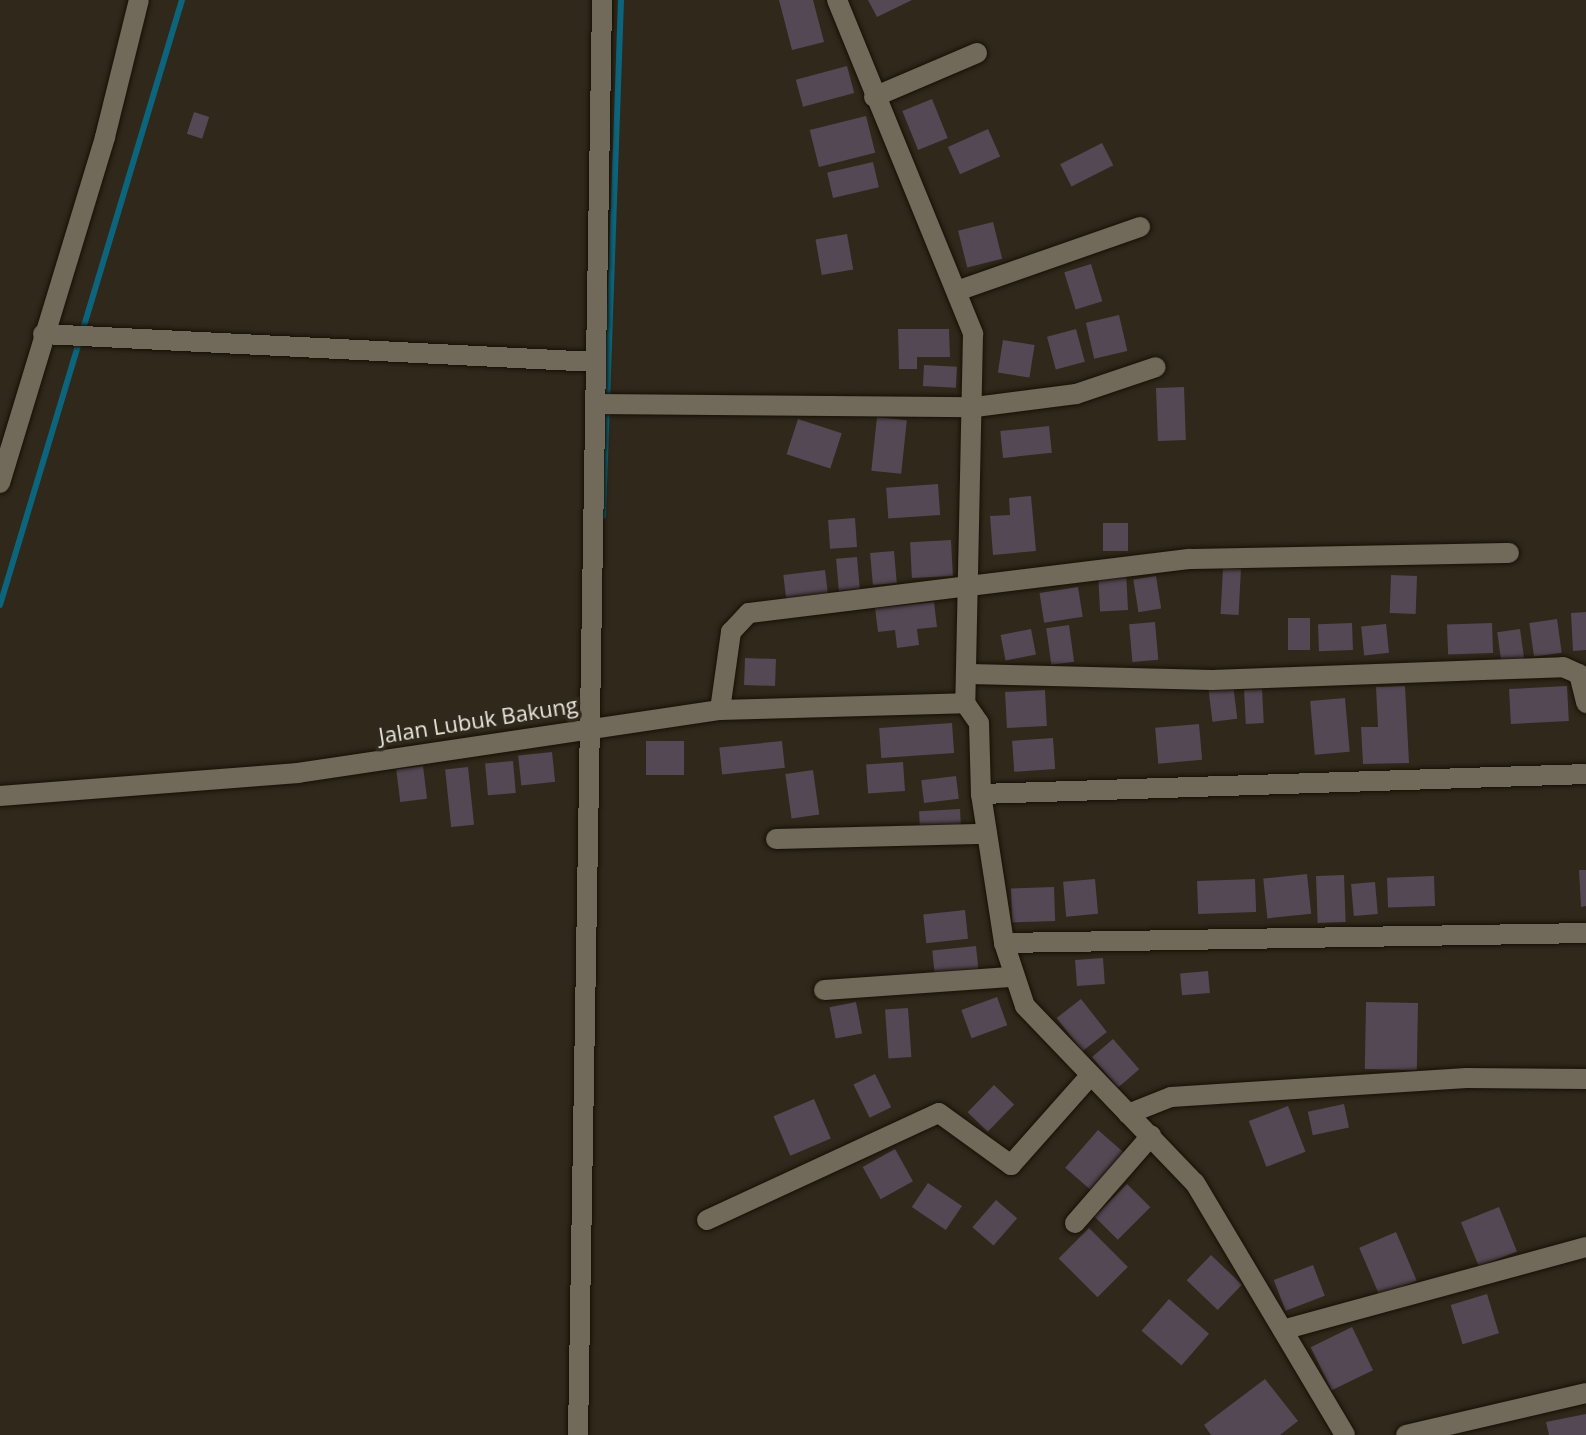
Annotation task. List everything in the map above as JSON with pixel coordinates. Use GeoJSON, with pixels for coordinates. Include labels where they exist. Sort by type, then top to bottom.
{"type":"FeatureCollection","features":[{"type":"Feature","properties":{"kind":"street"},"geometry":{"type":"LineString","coordinates":[[0,483],[50,335],[139,0]]}},
{"type":"Feature","properties":{"kind":"street"},"geometry":{"type":"LineString","coordinates":[[578,1435],[600,404],[596,362],[602,0]]}},
{"type":"Feature","properties":{"kind":"street"},"geometry":{"type":"LineString","coordinates":[[837,0],[973,334],[975,407],[970,674],[965,703],[979,723],[981,794],[1011,977],[1039,1027],[1195,1183],[1286,1329],[1345,1435]]}},
{"type":"Feature","properties":{"kind":"street"},"geometry":{"type":"LineString","coordinates":[[874,97],[977,53]]}},
{"type":"Feature","properties":{"kind":"street"},"geometry":{"type":"LineString","coordinates":[[957,291],[1140,227]]}},
{"type":"Feature","properties":{"kind":"street"},"geometry":{"type":"LineString","coordinates":[[50,335],[596,362]]}},
{"type":"Feature","properties":{"kind":"street"},"geometry":{"type":"LineString","coordinates":[[600,404],[975,407],[1076,394],[1156,367]]}},
{"type":"Feature","properties":{"kind":"street"},"geometry":{"type":"LineString","coordinates":[[720,710],[731,632],[740,616],[971,581],[1189,559],[1509,553]]}},
{"type":"Feature","properties":{"kind":"street"},"geometry":{"type":"LineString","coordinates":[[970,674],[1212,680],[1563,667],[1579,674],[1586,703]]}},
{"type":"Feature","properties":{"kind":"street","name":"Jalan Lubuk Bakung"},"geometry":{"type":"LineString","coordinates":[[0,796],[298,773],[594,726],[648,722],[720,710],[965,703]]}},
{"type":"Feature","properties":{"kind":"street"},"geometry":{"type":"LineString","coordinates":[[981,794],[1586,774]]}},
{"type":"Feature","properties":{"kind":"street"},"geometry":{"type":"LineString","coordinates":[[776,839],[987,834]]}},
{"type":"Feature","properties":{"kind":"street"},"geometry":{"type":"LineString","coordinates":[[1004,943],[1586,933]]}},
{"type":"Feature","properties":{"kind":"street"},"geometry":{"type":"LineString","coordinates":[[824,990],[1011,977]]}},
{"type":"Feature","properties":{"kind":"street"},"geometry":{"type":"LineString","coordinates":[[707,1220],[939,1113],[1011,1165],[1089,1077]]}},
{"type":"Feature","properties":{"kind":"street"},"geometry":{"type":"LineString","coordinates":[[1128,1114],[1171,1097],[1466,1078],[1586,1079]]}},
{"type":"Feature","properties":{"kind":"street"},"geometry":{"type":"LineString","coordinates":[[1075,1223],[1151,1136]]}},
{"type":"Feature","properties":{"kind":"street"},"geometry":{"type":"LineString","coordinates":[[1286,1329],[1586,1247]]}},
{"type":"Feature","properties":{"kind":"street"},"geometry":{"type":"LineString","coordinates":[[1406,1435],[1586,1393]]}},
{"type":"Feature","properties":{"kind":"building"},"geometry":{"type":"Polygon","coordinates":[[[779,0],[813,0],[824,42],[792,50],[779,0]]]}},
{"type":"Feature","properties":{"kind":"building"},"geometry":{"type":"Polygon","coordinates":[[[868,0],[912,0],[877,17],[868,0]]]}},
{"type":"Feature","properties":{"kind":"building"},"geometry":{"type":"Polygon","coordinates":[[[847,66],[854,93],[803,107],[796,80],[847,66]]]}},
{"type":"Feature","properties":{"kind":"building"},"geometry":{"type":"Polygon","coordinates":[[[932,99],[948,138],[918,150],[902,111],[932,99]]]}},
{"type":"Feature","properties":{"kind":"building"},"geometry":{"type":"Polygon","coordinates":[[[194,112],[209,117],[202,139],[187,134],[194,112]]]}},
{"type":"Feature","properties":{"kind":"building"},"geometry":{"type":"Polygon","coordinates":[[[866,116],[875,153],[819,167],[810,130],[866,116]]]}},
{"type":"Feature","properties":{"kind":"building"},"geometry":{"type":"Polygon","coordinates":[[[988,129],[1000,156],[960,174],[948,147],[988,129]]]}},
{"type":"Feature","properties":{"kind":"building"},"geometry":{"type":"Polygon","coordinates":[[[1102,143],[1113,165],[1071,187],[1060,164],[1102,143]]]}},
{"type":"Feature","properties":{"kind":"building"},"geometry":{"type":"Polygon","coordinates":[[[873,162],[879,187],[833,198],[827,173],[873,162]]]}},
{"type":"Feature","properties":{"kind":"building"},"geometry":{"type":"Polygon","coordinates":[[[993,222],[1002,259],[967,268],[958,231],[993,222]]]}},
{"type":"Feature","properties":{"kind":"building"},"geometry":{"type":"Polygon","coordinates":[[[847,234],[853,269],[822,275],[815,240],[847,234]]]}},
{"type":"Feature","properties":{"kind":"building"},"geometry":{"type":"Polygon","coordinates":[[[1091,264],[1102,301],[1076,309],[1064,272],[1091,264]]]}},
{"type":"Feature","properties":{"kind":"building"},"geometry":{"type":"Polygon","coordinates":[[[1119,315],[1127,351],[1094,359],[1086,323],[1119,315]]]}},
{"type":"Feature","properties":{"kind":"building"},"geometry":{"type":"Polygon","coordinates":[[[898,329],[949,329],[950,357],[917,357],[917,369],[899,369],[898,329]]]}},
{"type":"Feature","properties":{"kind":"building"},"geometry":{"type":"Polygon","coordinates":[[[1076,329],[1085,362],[1056,370],[1047,337],[1076,329]]]}},
{"type":"Feature","properties":{"kind":"building"},"geometry":{"type":"Polygon","coordinates":[[[1003,340],[1035,345],[1029,378],[998,373],[1003,340]]]}},
{"type":"Feature","properties":{"kind":"building"},"geometry":{"type":"Polygon","coordinates":[[[924,365],[957,367],[956,388],[923,386],[924,365]]]}},
{"type":"Feature","properties":{"kind":"building"},"geometry":{"type":"Polygon","coordinates":[[[1184,387],[1186,440],[1158,441],[1156,388],[1184,387]]]}},
{"type":"Feature","properties":{"kind":"building"},"geometry":{"type":"Polygon","coordinates":[[[877,417],[907,420],[901,474],[871,471],[877,417]]]}},
{"type":"Feature","properties":{"kind":"building"},"geometry":{"type":"Polygon","coordinates":[[[798,419],[842,433],[830,468],[787,454],[798,419]]]}},
{"type":"Feature","properties":{"kind":"building"},"geometry":{"type":"Polygon","coordinates":[[[1049,426],[1052,453],[1003,458],[1000,431],[1049,426]]]}},
{"type":"Feature","properties":{"kind":"building"},"geometry":{"type":"Polygon","coordinates":[[[938,484],[940,515],[888,519],[886,488],[938,484]]]}},
{"type":"Feature","properties":{"kind":"building"},"geometry":{"type":"Polygon","coordinates":[[[1031,496],[1036,551],[993,555],[990,516],[1010,515],[1009,498],[1031,496]]]}},
{"type":"Feature","properties":{"kind":"building"},"geometry":{"type":"Polygon","coordinates":[[[855,518],[857,547],[830,549],[828,520],[855,518]]]}},
{"type":"Feature","properties":{"kind":"building"},"geometry":{"type":"Polygon","coordinates":[[[1103,523],[1128,523],[1128,551],[1103,551],[1103,523]]]}},
{"type":"Feature","properties":{"kind":"building"},"geometry":{"type":"Polygon","coordinates":[[[951,540],[953,576],[912,578],[910,542],[951,540]]]}},
{"type":"Feature","properties":{"kind":"building"},"geometry":{"type":"Polygon","coordinates":[[[894,551],[897,583],[873,585],[870,553],[894,551]]]}},
{"type":"Feature","properties":{"kind":"building"},"geometry":{"type":"Polygon","coordinates":[[[857,557],[860,589],[839,591],[836,559],[857,557]]]}},
{"type":"Feature","properties":{"kind":"building"},"geometry":{"type":"Polygon","coordinates":[[[1223,568],[1241,569],[1239,615],[1221,614],[1223,568]]]}},
{"type":"Feature","properties":{"kind":"building"},"geometry":{"type":"Polygon","coordinates":[[[825,570],[828,596],[786,601],[783,575],[825,570]]]}},
{"type":"Feature","properties":{"kind":"building"},"geometry":{"type":"Polygon","coordinates":[[[1126,571],[1128,610],[1100,611],[1098,572],[1126,571]]]}},
{"type":"Feature","properties":{"kind":"building"},"geometry":{"type":"Polygon","coordinates":[[[1391,575],[1417,576],[1416,614],[1390,613],[1391,575]]]}},
{"type":"Feature","properties":{"kind":"building"},"geometry":{"type":"Polygon","coordinates":[[[1156,576],[1161,609],[1138,612],[1133,580],[1156,576]]]}},
{"type":"Feature","properties":{"kind":"building"},"geometry":{"type":"Polygon","coordinates":[[[1078,587],[1083,617],[1044,623],[1039,593],[1078,587]]]}},
{"type":"Feature","properties":{"kind":"building"},"geometry":{"type":"Polygon","coordinates":[[[934,602],[937,627],[917,629],[919,645],[897,648],[895,630],[878,632],[875,608],[934,602]]]}},
{"type":"Feature","properties":{"kind":"building"},"geometry":{"type":"Polygon","coordinates":[[[1586,612],[1586,650],[1573,651],[1571,613],[1586,612]]]}},
{"type":"Feature","properties":{"kind":"building"},"geometry":{"type":"Polygon","coordinates":[[[1288,618],[1310,618],[1310,650],[1288,650],[1288,618]]]}},
{"type":"Feature","properties":{"kind":"building"},"geometry":{"type":"Polygon","coordinates":[[[1557,619],[1562,653],[1534,657],[1529,623],[1557,619]]]}},
{"type":"Feature","properties":{"kind":"building"},"geometry":{"type":"Polygon","coordinates":[[[1155,622],[1158,660],[1132,662],[1129,624],[1155,622]]]}},
{"type":"Feature","properties":{"kind":"building"},"geometry":{"type":"Polygon","coordinates":[[[1352,623],[1353,650],[1319,651],[1318,624],[1352,623]]]}},
{"type":"Feature","properties":{"kind":"building"},"geometry":{"type":"Polygon","coordinates":[[[1492,623],[1493,653],[1448,655],[1447,625],[1492,623]]]}},
{"type":"Feature","properties":{"kind":"building"},"geometry":{"type":"Polygon","coordinates":[[[1386,624],[1389,653],[1364,655],[1361,627],[1386,624]]]}},
{"type":"Feature","properties":{"kind":"building"},"geometry":{"type":"Polygon","coordinates":[[[1069,625],[1074,662],[1051,665],[1046,628],[1069,625]]]}},
{"type":"Feature","properties":{"kind":"building"},"geometry":{"type":"Polygon","coordinates":[[[1031,629],[1036,655],[1006,660],[1001,635],[1031,629]]]}},
{"type":"Feature","properties":{"kind":"building"},"geometry":{"type":"Polygon","coordinates":[[[1520,629],[1524,659],[1501,662],[1497,632],[1520,629]]]}},
{"type":"Feature","properties":{"kind":"building"},"geometry":{"type":"Polygon","coordinates":[[[745,658],[776,659],[775,686],[744,685],[745,658]]]}},
{"type":"Feature","properties":{"kind":"building"},"geometry":{"type":"Polygon","coordinates":[[[1233,684],[1237,719],[1212,722],[1208,687],[1233,684]]]}},
{"type":"Feature","properties":{"kind":"building"},"geometry":{"type":"Polygon","coordinates":[[[1405,686],[1409,763],[1363,764],[1361,727],[1378,727],[1376,687],[1405,686]]]}},
{"type":"Feature","properties":{"kind":"building"},"geometry":{"type":"Polygon","coordinates":[[[1567,686],[1569,721],[1511,724],[1509,689],[1567,686]]]}},
{"type":"Feature","properties":{"kind":"building"},"geometry":{"type":"Polygon","coordinates":[[[1262,689],[1264,723],[1246,724],[1244,690],[1262,689]]]}},
{"type":"Feature","properties":{"kind":"building"},"geometry":{"type":"Polygon","coordinates":[[[1045,690],[1047,726],[1007,728],[1005,692],[1045,690]]]}},
{"type":"Feature","properties":{"kind":"building"},"geometry":{"type":"Polygon","coordinates":[[[1345,698],[1350,752],[1315,755],[1310,701],[1345,698]]]}},
{"type":"Feature","properties":{"kind":"building"},"geometry":{"type":"Polygon","coordinates":[[[952,723],[954,753],[881,758],[879,728],[952,723]]]}},
{"type":"Feature","properties":{"kind":"building"},"geometry":{"type":"Polygon","coordinates":[[[1199,724],[1202,760],[1158,764],[1155,728],[1199,724]]]}},
{"type":"Feature","properties":{"kind":"building"},"geometry":{"type":"Polygon","coordinates":[[[1053,738],[1055,769],[1014,772],[1012,741],[1053,738]]]}},
{"type":"Feature","properties":{"kind":"building"},"geometry":{"type":"Polygon","coordinates":[[[646,741],[684,741],[684,775],[646,775],[646,741]]]}},
{"type":"Feature","properties":{"kind":"building"},"geometry":{"type":"Polygon","coordinates":[[[782,741],[785,768],[722,774],[719,748],[782,741]]]}},
{"type":"Feature","properties":{"kind":"building"},"geometry":{"type":"Polygon","coordinates":[[[552,752],[555,782],[521,785],[518,756],[552,752]]]}},
{"type":"Feature","properties":{"kind":"building"},"geometry":{"type":"Polygon","coordinates":[[[513,761],[516,793],[488,795],[485,763],[513,761]]]}},
{"type":"Feature","properties":{"kind":"building"},"geometry":{"type":"Polygon","coordinates":[[[903,762],[905,791],[868,794],[866,765],[903,762]]]}},
{"type":"Feature","properties":{"kind":"building"},"geometry":{"type":"Polygon","coordinates":[[[423,766],[427,799],[400,802],[396,769],[423,766]]]}},
{"type":"Feature","properties":{"kind":"building"},"geometry":{"type":"Polygon","coordinates":[[[468,767],[474,825],[451,827],[445,769],[468,767]]]}},
{"type":"Feature","properties":{"kind":"building"},"geometry":{"type":"Polygon","coordinates":[[[813,770],[819,815],[792,818],[785,774],[813,770]]]}},
{"type":"Feature","properties":{"kind":"building"},"geometry":{"type":"Polygon","coordinates":[[[956,776],[959,799],[924,803],[921,780],[956,776]]]}},
{"type":"Feature","properties":{"kind":"building"},"geometry":{"type":"Polygon","coordinates":[[[960,809],[961,827],[920,829],[919,811],[960,809]]]}},
{"type":"Feature","properties":{"kind":"building"},"geometry":{"type":"Polygon","coordinates":[[[1579,870],[1586,870],[1586,906],[1581,907],[1579,870]]]}},
{"type":"Feature","properties":{"kind":"building"},"geometry":{"type":"Polygon","coordinates":[[[1307,874],[1311,914],[1267,918],[1263,879],[1307,874]]]}},
{"type":"Feature","properties":{"kind":"building"},"geometry":{"type":"Polygon","coordinates":[[[1344,875],[1346,922],[1318,923],[1316,876],[1344,875]]]}},
{"type":"Feature","properties":{"kind":"building"},"geometry":{"type":"Polygon","coordinates":[[[1434,876],[1435,906],[1388,908],[1387,878],[1434,876]]]}},
{"type":"Feature","properties":{"kind":"building"},"geometry":{"type":"Polygon","coordinates":[[[1095,879],[1098,914],[1066,917],[1063,882],[1095,879]]]}},
{"type":"Feature","properties":{"kind":"building"},"geometry":{"type":"Polygon","coordinates":[[[1255,879],[1256,912],[1198,914],[1197,881],[1255,879]]]}},
{"type":"Feature","properties":{"kind":"building"},"geometry":{"type":"Polygon","coordinates":[[[1375,882],[1378,914],[1354,916],[1351,884],[1375,882]]]}},
{"type":"Feature","properties":{"kind":"building"},"geometry":{"type":"Polygon","coordinates":[[[1054,887],[1055,921],[1012,922],[1011,889],[1054,887]]]}},
{"type":"Feature","properties":{"kind":"building"},"geometry":{"type":"Polygon","coordinates":[[[965,910],[968,939],[926,943],[923,914],[965,910]]]}},
{"type":"Feature","properties":{"kind":"building"},"geometry":{"type":"Polygon","coordinates":[[[976,946],[979,977],[935,981],[932,951],[976,946]]]}},
{"type":"Feature","properties":{"kind":"building"},"geometry":{"type":"Polygon","coordinates":[[[1103,958],[1105,984],[1077,986],[1075,960],[1103,958]]]}},
{"type":"Feature","properties":{"kind":"building"},"geometry":{"type":"Polygon","coordinates":[[[1208,971],[1210,993],[1182,995],[1180,973],[1208,971]]]}},
{"type":"Feature","properties":{"kind":"building"},"geometry":{"type":"Polygon","coordinates":[[[997,997],[1007,1025],[972,1038],[961,1010],[997,997]]]}},
{"type":"Feature","properties":{"kind":"building"},"geometry":{"type":"Polygon","coordinates":[[[1081,999],[1107,1032],[1082,1051],[1057,1018],[1081,999]]]}},
{"type":"Feature","properties":{"kind":"building"},"geometry":{"type":"Polygon","coordinates":[[[856,1002],[862,1033],[836,1039],[829,1007],[856,1002]]]}},
{"type":"Feature","properties":{"kind":"building"},"geometry":{"type":"Polygon","coordinates":[[[1366,1002],[1418,1003],[1417,1070],[1365,1069],[1366,1002]]]}},
{"type":"Feature","properties":{"kind":"building"},"geometry":{"type":"Polygon","coordinates":[[[908,1008],[911,1057],[888,1058],[885,1010],[908,1008]]]}},
{"type":"Feature","properties":{"kind":"building"},"geometry":{"type":"Polygon","coordinates":[[[1113,1039],[1139,1069],[1118,1088],[1092,1057],[1113,1039]]]}},
{"type":"Feature","properties":{"kind":"building"},"geometry":{"type":"Polygon","coordinates":[[[875,1074],[891,1107],[870,1118],[853,1085],[875,1074]]]}},
{"type":"Feature","properties":{"kind":"building"},"geometry":{"type":"Polygon","coordinates":[[[994,1085],[1014,1104],[988,1132],[968,1112],[994,1085]]]}},
{"type":"Feature","properties":{"kind":"building"},"geometry":{"type":"Polygon","coordinates":[[[814,1099],[831,1139],[790,1156],[773,1116],[814,1099]]]}},
{"type":"Feature","properties":{"kind":"building"},"geometry":{"type":"Polygon","coordinates":[[[1344,1104],[1349,1127],[1313,1135],[1308,1112],[1344,1104]]]}},
{"type":"Feature","properties":{"kind":"building"},"geometry":{"type":"Polygon","coordinates":[[[1288,1106],[1306,1152],[1266,1167],[1249,1121],[1288,1106]]]}},
{"type":"Feature","properties":{"kind":"building"},"geometry":{"type":"Polygon","coordinates":[[[1098,1130],[1124,1153],[1092,1191],[1065,1168],[1098,1130]]]}},
{"type":"Feature","properties":{"kind":"building"},"geometry":{"type":"Polygon","coordinates":[[[895,1149],[913,1181],[881,1199],[863,1167],[895,1149]]]}},
{"type":"Feature","properties":{"kind":"building"},"geometry":{"type":"Polygon","coordinates":[[[928,1183],[962,1206],[946,1230],[912,1207],[928,1183]]]}},
{"type":"Feature","properties":{"kind":"building"},"geometry":{"type":"Polygon","coordinates":[[[1127,1184],[1150,1207],[1118,1240],[1094,1217],[1127,1184]]]}},
{"type":"Feature","properties":{"kind":"building"},"geometry":{"type":"Polygon","coordinates":[[[996,1200],[1017,1218],[994,1246],[972,1227],[996,1200]]]}},
{"type":"Feature","properties":{"kind":"building"},"geometry":{"type":"Polygon","coordinates":[[[1499,1207],[1517,1252],[1479,1267],[1461,1222],[1499,1207]]]}},
{"type":"Feature","properties":{"kind":"building"},"geometry":{"type":"Polygon","coordinates":[[[1089,1228],[1128,1267],[1097,1297],[1059,1258],[1089,1228]]]}},
{"type":"Feature","properties":{"kind":"building"},"geometry":{"type":"Polygon","coordinates":[[[1396,1232],[1417,1281],[1380,1296],[1359,1248],[1396,1232]]]}},
{"type":"Feature","properties":{"kind":"building"},"geometry":{"type":"Polygon","coordinates":[[[1211,1255],[1242,1285],[1218,1310],[1187,1280],[1211,1255]]]}},
{"type":"Feature","properties":{"kind":"building"},"geometry":{"type":"Polygon","coordinates":[[[1313,1265],[1325,1296],[1286,1311],[1274,1280],[1313,1265]]]}},
{"type":"Feature","properties":{"kind":"building"},"geometry":{"type":"Polygon","coordinates":[[[1487,1294],[1499,1333],[1463,1344],[1451,1305],[1487,1294]]]}},
{"type":"Feature","properties":{"kind":"building"},"geometry":{"type":"Polygon","coordinates":[[[1169,1299],[1209,1334],[1181,1365],[1141,1331],[1169,1299]]]}},
{"type":"Feature","properties":{"kind":"building"},"geometry":{"type":"Polygon","coordinates":[[[1352,1327],[1373,1370],[1332,1390],[1311,1347],[1352,1327]]]}},
{"type":"Feature","properties":{"kind":"building"},"geometry":{"type":"Polygon","coordinates":[[[1265,1379],[1298,1421],[1280,1435],[1211,1435],[1204,1425],[1265,1379]]]}},
{"type":"Feature","properties":{"kind":"building"},"geometry":{"type":"Polygon","coordinates":[[[1586,1414],[1586,1435],[1549,1435],[1546,1422],[1586,1414]]]}},
{"type":"Feature","properties":{"kind":"waterway"},"geometry":{"type":"LineString","coordinates":[[0,605],[182,0]]}},
{"type":"Feature","properties":{"kind":"waterway"},"geometry":{"type":"LineString","coordinates":[[603,516],[621,0]]}}]}
